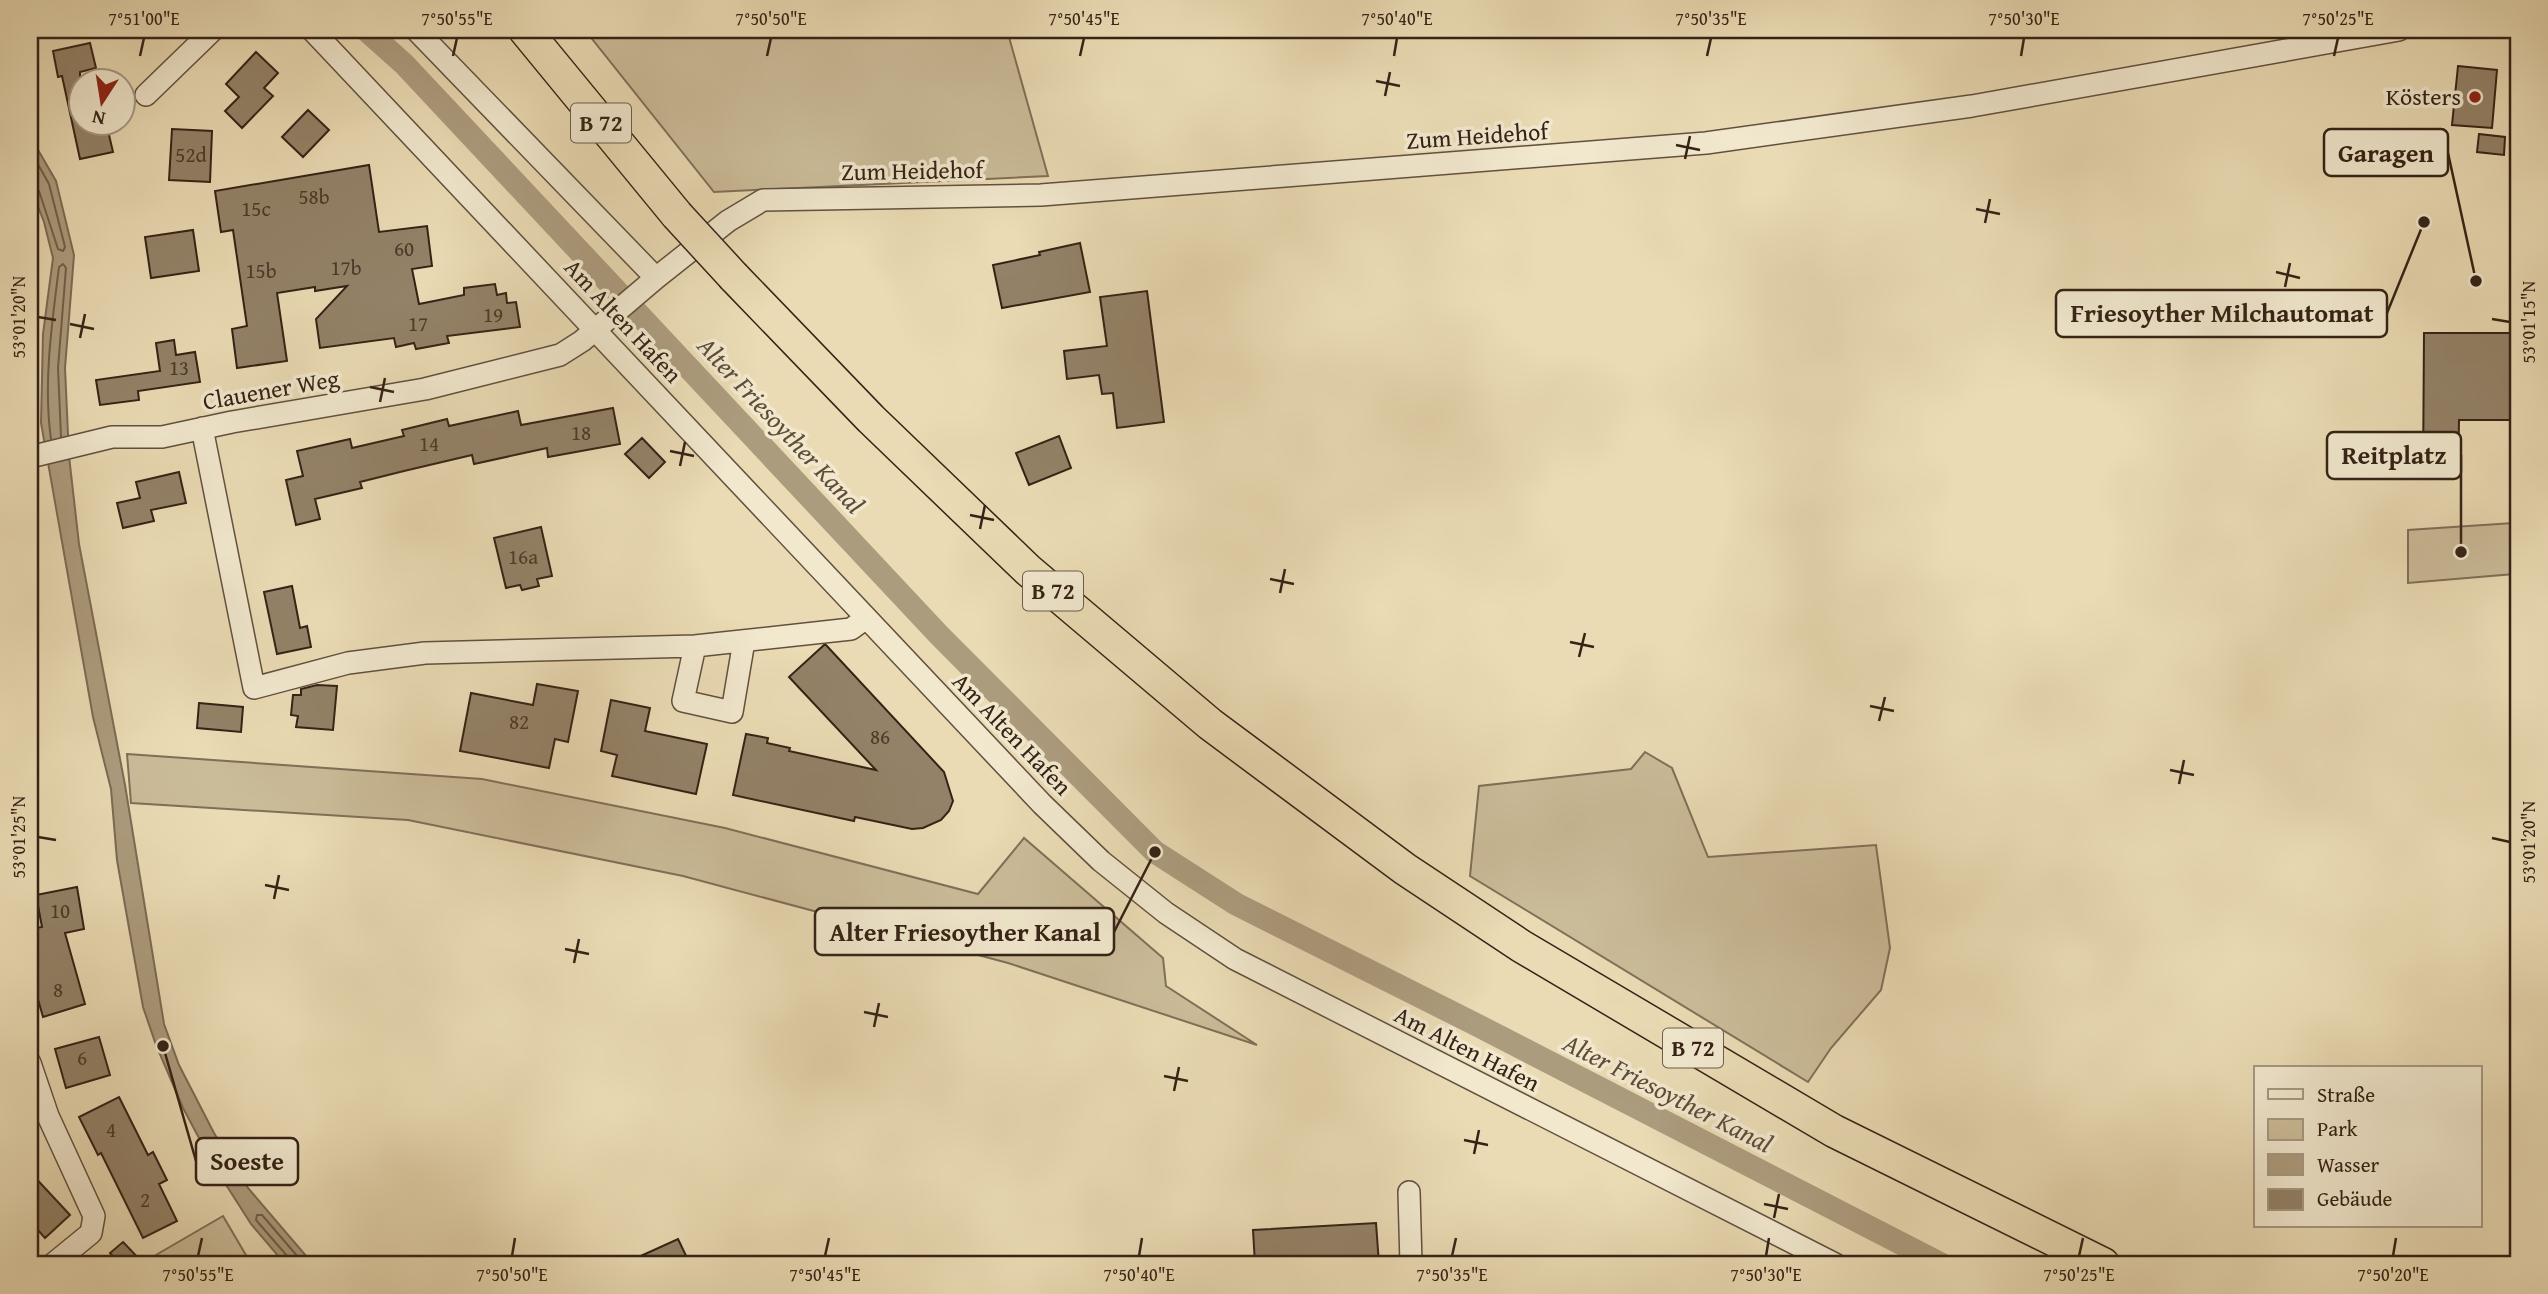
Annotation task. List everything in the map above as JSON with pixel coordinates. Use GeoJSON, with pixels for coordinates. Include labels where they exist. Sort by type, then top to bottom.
{"type":"FeatureCollection","features":[{"type":"Feature","properties":{"kind":"highway","name":"B 72"},"geometry":{"type":"LineString","coordinates":[[525,30],[677,215],[871,419],[1028,570],[1210,724],[1405,869],[1521,946],[1834,1131],[2103,1264]]}},
{"type":"Feature","properties":{"kind":"street"},"geometry":{"type":"LineString","coordinates":[[146,95],[213,30]]}},
{"type":"Feature","properties":{"kind":"street","name":"Am Alten Hafen"},"geometry":{"type":"LineString","coordinates":[[312,30],[1042,804],[1101,862],[1166,913],[1235,959],[1835,1264]]}},
{"type":"Feature","properties":{"kind":"street"},"geometry":{"type":"LineString","coordinates":[[416,30],[656,278]]}},
{"type":"Feature","properties":{"kind":"street","name":"Zum Heidehof"},"geometry":{"type":"LineString","coordinates":[[595,330],[728,221],[763,200],[1041,195],[1680,146],[1972,106],[2399,30]]}},
{"type":"Feature","properties":{"kind":"street","name":"Clauener Weg"},"geometry":{"type":"LineString","coordinates":[[34,455],[112,437],[162,437],[425,389],[560,355],[595,330]]}},
{"type":"Feature","properties":{"kind":"street"},"geometry":{"type":"LineString","coordinates":[[202,428],[254,688],[348,663],[425,653],[695,646],[851,629],[866,618]]}},
{"type":"Feature","properties":{"kind":"street"},"geometry":{"type":"LineString","coordinates":[[695,646],[683,701],[732,712],[744,641]]}},
{"type":"Feature","properties":{"kind":"street"},"geometry":{"type":"LineString","coordinates":[[30,1063],[48,1116],[94,1216],[90,1233],[53,1264]]}},
{"type":"Feature","properties":{"kind":"street"},"geometry":{"type":"LineString","coordinates":[[1409,1192],[1411,1264]]}},
{"type":"Feature","properties":{"kind":"green space"},"geometry":{"type":"Polygon","coordinates":[[[585,30],[1007,30],[1048,176],[714,192],[585,30]]]}},
{"type":"Feature","properties":{"kind":"green space"},"geometry":{"type":"Polygon","coordinates":[[[2513,523],[2514,574],[2408,583],[2408,530],[2513,523]]]}},
{"type":"Feature","properties":{"kind":"green space"},"geometry":{"type":"Polygon","coordinates":[[[1645,752],[1672,768],[1708,857],[1876,845],[1890,948],[1881,990],[1831,1048],[1808,1082],[1470,876],[1479,786],[1631,769],[1645,752]]]}},
{"type":"Feature","properties":{"kind":"green space"},"geometry":{"type":"Polygon","coordinates":[[[127,754],[482,779],[725,828],[978,894],[1024,838],[1163,958],[1166,986],[1257,1045],[1008,963],[683,876],[408,820],[131,803],[127,754]]]}},
{"type":"Feature","properties":{"kind":"green space"},"geometry":{"type":"Polygon","coordinates":[[[223,1216],[250,1262],[152,1264],[149,1259],[223,1216]]]}},
{"type":"Feature","properties":{"kind":"water"},"geometry":{"type":"Polygon","coordinates":[[[30,136],[56,181],[74,255],[65,368],[69,456],[79,544],[125,785],[164,1024],[179,1065],[214,1133],[248,1188],[313,1264],[285,1264],[251,1224],[214,1166],[183,1108],[143,1007],[117,860],[111,789],[93,717],[41,423],[43,334],[53,258],[44,222],[30,186],[30,136]]]}},
{"type":"Feature","properties":{"kind":"building"},"geometry":{"type":"Polygon","coordinates":[[[90,43],[96,66],[66,66],[66,94],[62,76],[58,77],[53,51],[90,43]]]}},
{"type":"Feature","properties":{"kind":"building"},"geometry":{"type":"Polygon","coordinates":[[[256,52],[278,73],[264,88],[273,96],[242,128],[225,111],[239,97],[226,84],[256,52]]]}},
{"type":"Feature","properties":{"kind":"building","name":"Kösters"},"geometry":{"type":"Polygon","coordinates":[[[2458,66],[2497,70],[2492,128],[2452,125],[2458,66]]]}},
{"type":"Feature","properties":{"kind":"building"},"geometry":{"type":"Polygon","coordinates":[[[308,110],[329,130],[303,157],[282,137],[308,110]]]}},
{"type":"Feature","properties":{"kind":"building"},"geometry":{"type":"Polygon","coordinates":[[[172,129],[212,131],[210,182],[169,180],[172,129]]]}},
{"type":"Feature","properties":{"kind":"building"},"geometry":{"type":"Polygon","coordinates":[[[2479,134],[2505,137],[2504,155],[2477,152],[2479,134]]]}},
{"type":"Feature","properties":{"kind":"building"},"geometry":{"type":"Polygon","coordinates":[[[75,136],[109,136],[113,152],[80,159],[75,136]]]}},
{"type":"Feature","properties":{"kind":"building"},"geometry":{"type":"Polygon","coordinates":[[[369,165],[379,232],[427,226],[432,266],[412,269],[419,304],[464,295],[464,288],[495,284],[497,295],[506,293],[507,303],[516,302],[520,327],[447,336],[449,343],[416,349],[414,343],[396,347],[394,338],[320,348],[316,319],[347,286],[315,291],[315,287],[277,293],[287,361],[237,368],[232,329],[247,326],[233,230],[221,232],[215,191],[369,165]]]}},
{"type":"Feature","properties":{"kind":"building"},"geometry":{"type":"Polygon","coordinates":[[[193,230],[199,271],[151,278],[145,237],[193,230]]]}},
{"type":"Feature","properties":{"kind":"building"},"geometry":{"type":"Polygon","coordinates":[[[1080,243],[1090,292],[1002,308],[993,265],[1080,243]]]}},
{"type":"Feature","properties":{"kind":"building"},"geometry":{"type":"Polygon","coordinates":[[[1147,291],[1164,422],[1117,428],[1113,393],[1102,394],[1099,375],[1067,379],[1064,351],[1107,346],[1100,297],[1147,291]]]}},
{"type":"Feature","properties":{"kind":"building"},"geometry":{"type":"Polygon","coordinates":[[[2424,333],[2518,333],[2518,420],[2459,420],[2458,477],[2423,477],[2424,333]]]}},
{"type":"Feature","properties":{"kind":"building"},"geometry":{"type":"Polygon","coordinates":[[[174,340],[176,355],[195,352],[200,382],[138,391],[139,400],[100,405],[96,380],[160,371],[156,343],[174,340]]]}},
{"type":"Feature","properties":{"kind":"building"},"geometry":{"type":"Polygon","coordinates":[[[613,408],[620,444],[548,457],[547,448],[474,464],[472,455],[360,482],[362,488],[315,499],[320,519],[296,525],[286,480],[303,476],[297,451],[350,439],[352,448],[404,436],[402,430],[447,419],[449,426],[518,411],[521,425],[613,408]]]}},
{"type":"Feature","properties":{"kind":"building"},"geometry":{"type":"Polygon","coordinates":[[[1059,436],[1071,468],[1029,485],[1016,453],[1059,436]]]}},
{"type":"Feature","properties":{"kind":"building"},"geometry":{"type":"Polygon","coordinates":[[[642,438],[665,462],[649,478],[625,454],[642,438]]]}},
{"type":"Feature","properties":{"kind":"building"},"geometry":{"type":"Polygon","coordinates":[[[179,472],[186,503],[151,510],[154,521],[123,528],[117,503],[140,498],[136,482],[179,472]]]}},
{"type":"Feature","properties":{"kind":"building"},"geometry":{"type":"Polygon","coordinates":[[[541,527],[552,576],[537,579],[539,586],[522,590],[520,585],[506,588],[494,538],[541,527]]]}},
{"type":"Feature","properties":{"kind":"building"},"geometry":{"type":"Polygon","coordinates":[[[292,586],[300,628],[307,626],[311,647],[277,654],[264,592],[292,586]]]}},
{"type":"Feature","properties":{"kind":"building"},"geometry":{"type":"Polygon","coordinates":[[[824,645],[944,772],[953,801],[941,820],[923,828],[912,829],[855,817],[854,821],[733,795],[746,734],[768,738],[767,743],[790,748],[789,751],[876,770],[789,677],[824,645]]]}},
{"type":"Feature","properties":{"kind":"building"},"geometry":{"type":"Polygon","coordinates":[[[537,684],[578,691],[568,742],[555,739],[549,768],[460,751],[471,693],[533,705],[537,684]]]}},
{"type":"Feature","properties":{"kind":"building"},"geometry":{"type":"Polygon","coordinates":[[[317,685],[337,686],[333,730],[296,727],[298,716],[291,715],[293,695],[301,695],[301,689],[317,685]]]}},
{"type":"Feature","properties":{"kind":"building"},"geometry":{"type":"Polygon","coordinates":[[[611,700],[650,708],[645,731],[707,744],[696,794],[612,776],[617,755],[601,751],[611,700]]]}},
{"type":"Feature","properties":{"kind":"building"},"geometry":{"type":"Polygon","coordinates":[[[199,703],[243,707],[241,732],[197,728],[199,703]]]}},
{"type":"Feature","properties":{"kind":"building"},"geometry":{"type":"Polygon","coordinates":[[[77,887],[84,929],[65,933],[85,1004],[43,1017],[30,971],[30,929],[42,927],[36,895],[77,887]]]}},
{"type":"Feature","properties":{"kind":"building"},"geometry":{"type":"Polygon","coordinates":[[[99,1037],[110,1075],[66,1088],[55,1049],[99,1037]]]}},
{"type":"Feature","properties":{"kind":"building"},"geometry":{"type":"Polygon","coordinates":[[[119,1097],[148,1155],[153,1152],[167,1180],[159,1184],[177,1221],[143,1238],[101,1153],[98,1155],[79,1117],[119,1097]]]}},
{"type":"Feature","properties":{"kind":"building"},"geometry":{"type":"Polygon","coordinates":[[[30,1172],[70,1215],[45,1238],[30,1221],[30,1172]]]}},
{"type":"Feature","properties":{"kind":"building"},"geometry":{"type":"Polygon","coordinates":[[[1376,1223],[1379,1264],[1255,1264],[1253,1230],[1376,1223]]]}},
{"type":"Feature","properties":{"kind":"building"},"geometry":{"type":"Polygon","coordinates":[[[678,1239],[690,1264],[623,1264],[678,1239]]]}},
{"type":"Feature","properties":{"kind":"building"},"geometry":{"type":"Polygon","coordinates":[[[123,1242],[144,1264],[120,1264],[110,1253],[123,1242]]]}},
{"type":"Feature","properties":{"kind":"waterway","name":"Alter Friesoyther Kanal"},"geometry":{"type":"LineString","coordinates":[[366,30],[404,64],[939,635],[1155,852],[1236,904],[1941,1264]]}},
{"type":"Feature","properties":{"kind":"place","name":"Kösters"},"geometry":{"type":"Point","coordinates":[2475,97]}},
{"type":"Feature","properties":{"kind":"place","name":"Friesoyther Milchautomat"},"geometry":{"type":"Point","coordinates":[2424,222]}},
{"type":"Feature","properties":{"kind":"place","name":"Garagen"},"geometry":{"type":"Point","coordinates":[2476,281]}},
{"type":"Feature","properties":{"kind":"place","name":"Reitplatz"},"geometry":{"type":"Point","coordinates":[2461,552]}},
{"type":"Feature","properties":{"kind":"place","name":"Alter Friesoyther Kanal"},"geometry":{"type":"Point","coordinates":[1155,852]}},
{"type":"Feature","properties":{"kind":"place","name":"Soeste"},"geometry":{"type":"Point","coordinates":[163,1046]}}]}
